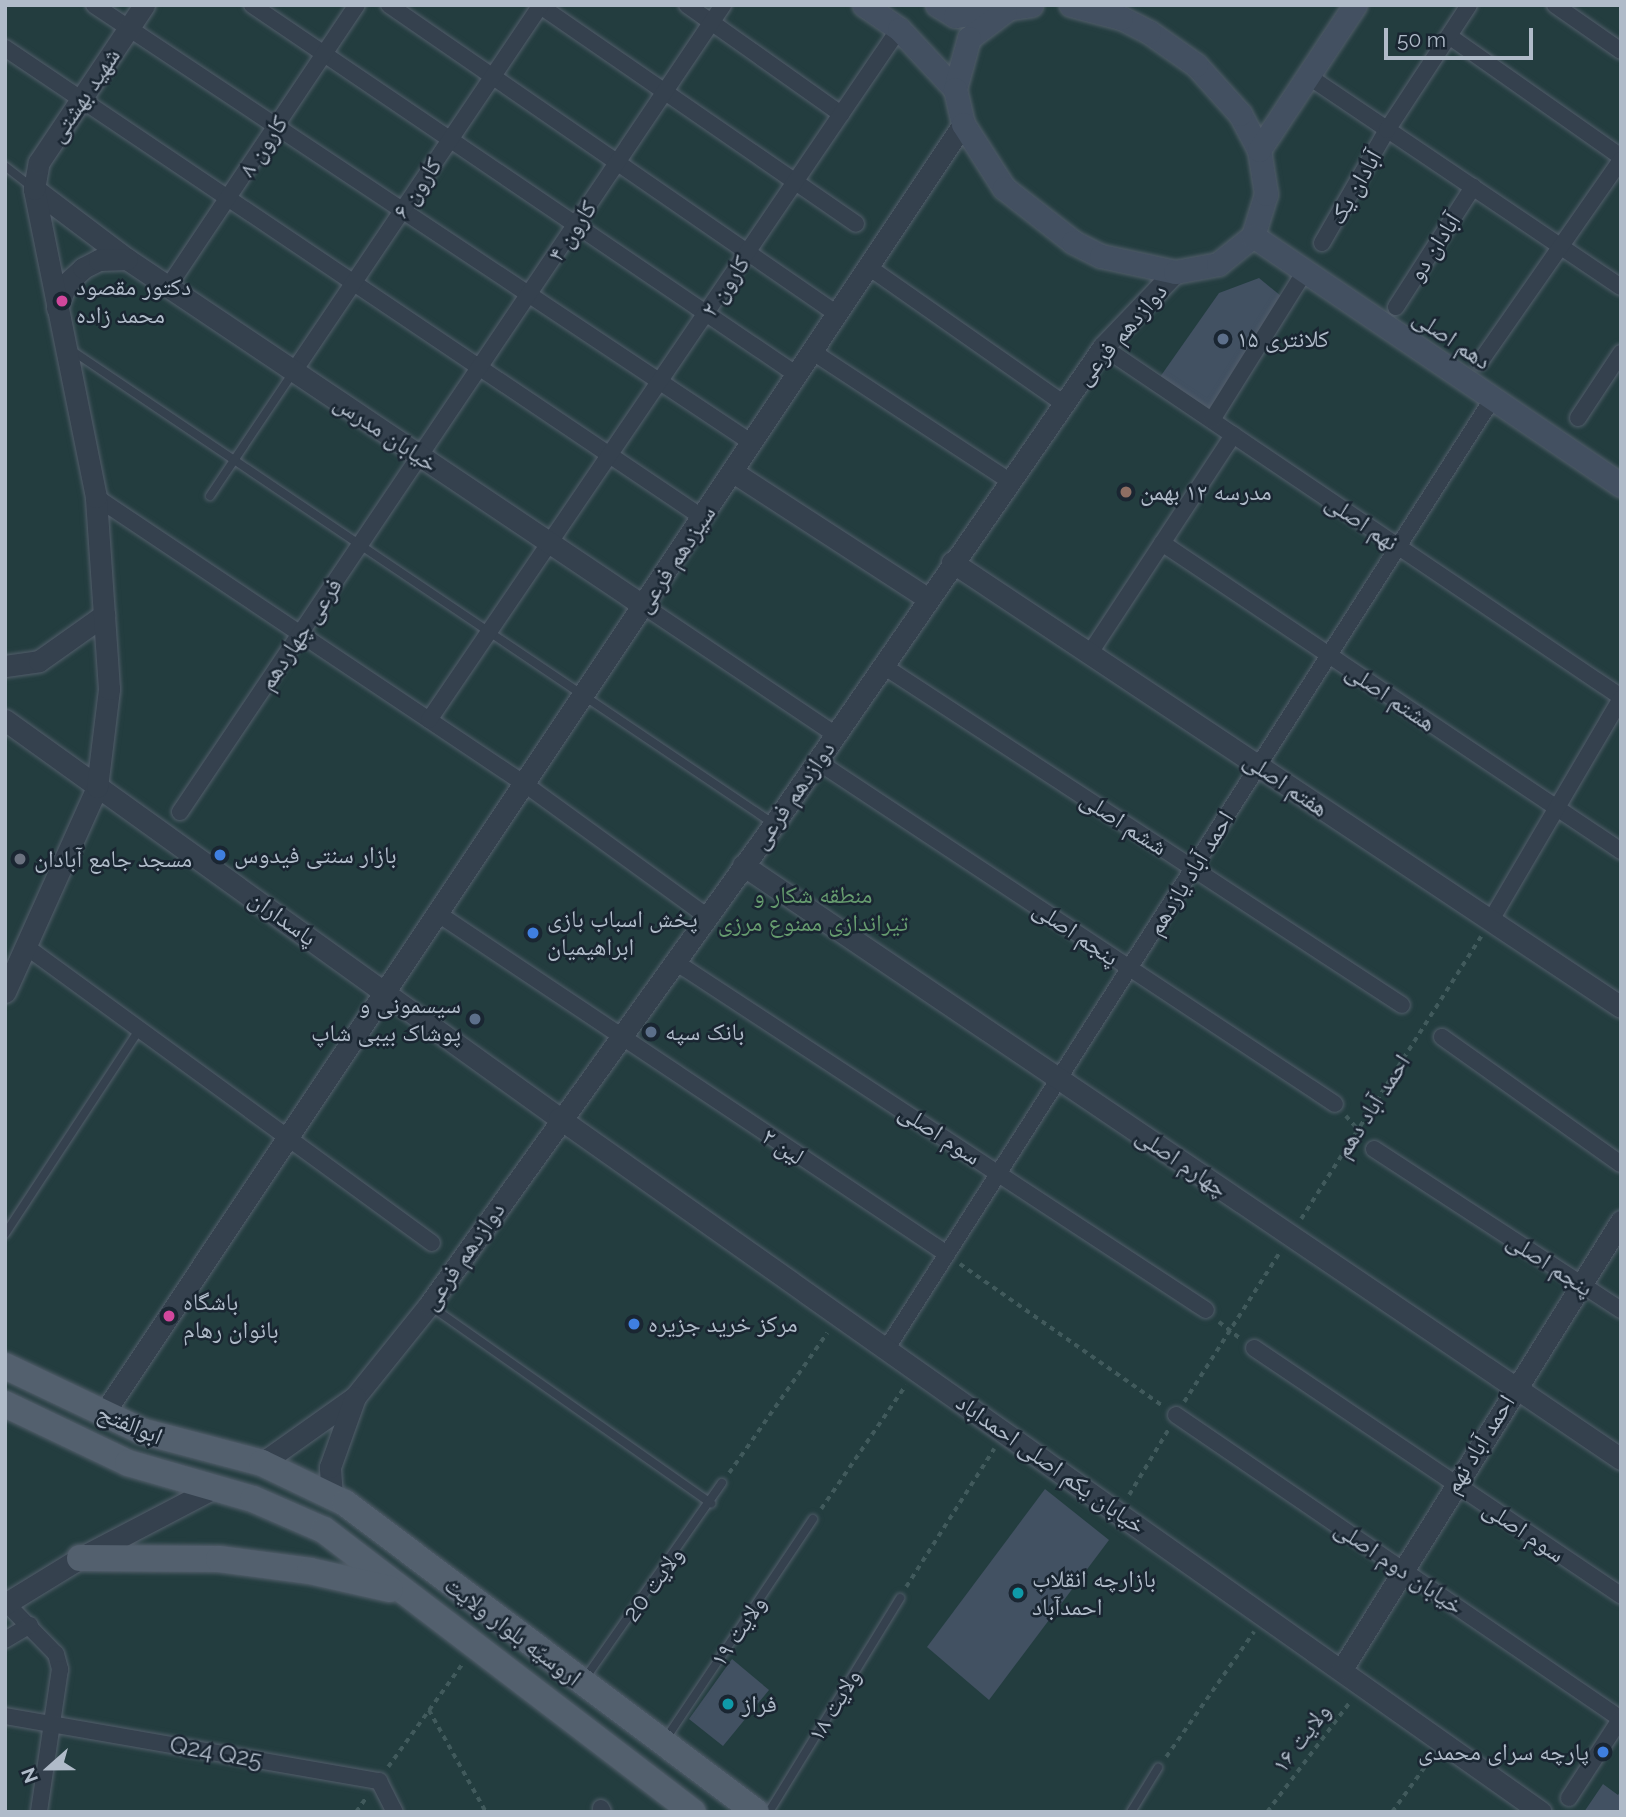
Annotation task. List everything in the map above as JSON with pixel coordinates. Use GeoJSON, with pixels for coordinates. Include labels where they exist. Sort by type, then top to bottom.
{"type":"FeatureCollection","features":[{"type":"Feature","properties":{"kind":"main road"},"geometry":{"type":"LineString","coordinates":[[864,5],[899,29],[954,89],[963,124],[1004,188],[1073,242],[1134,267],[1175,272],[1218,264],[1253,236],[1266,194],[1259,150],[1240,114],[1196,65],[1121,18],[1071,5]]}},
{"type":"Feature","properties":{"kind":"main road"},"geometry":{"type":"LineString","coordinates":[[937,5],[955,16],[1031,5]]}},
{"type":"Feature","properties":{"kind":"main road"},"geometry":{"type":"LineString","coordinates":[[1259,150],[1355,5]]}},
{"type":"Feature","properties":{"kind":"main road"},"geometry":{"type":"LineString","coordinates":[[954,89],[969,38],[1005,10]]}},
{"type":"Feature","properties":{"kind":"main road","name":"دهم اصلی"},"geometry":{"type":"LineString","coordinates":[[1253,236],[1621,485]]}},
{"type":"Feature","properties":{"kind":"main road","name":"ابوالفتح"},"geometry":{"type":"LineString","coordinates":[[5,1366],[104,1413],[183,1445],[262,1463]]}},
{"type":"Feature","properties":{"kind":"main road","name":"ابوالفتح"},"geometry":{"type":"LineString","coordinates":[[5,1404],[128,1463],[216,1488]]}},
{"type":"Feature","properties":{"kind":"main road"},"geometry":{"type":"LineString","coordinates":[[216,1488],[262,1463]]}},
{"type":"Feature","properties":{"kind":"main road","name":"اروسیّه بلوار ولایت"},"geometry":{"type":"LineString","coordinates":[[262,1463],[332,1497],[756,1812]]}},
{"type":"Feature","properties":{"kind":"main road","name":"اروسیّه بلوار ولایت"},"geometry":{"type":"LineString","coordinates":[[216,1488],[290,1513],[324,1530],[400,1592],[693,1812]]}},
{"type":"Feature","properties":{"kind":"main road"},"geometry":{"type":"LineString","coordinates":[[80,1558],[172,1556],[241,1561],[400,1592]]}},
{"type":"Feature","properties":{"kind":"main road"},"geometry":{"type":"LineString","coordinates":[[578,1724],[594,1714],[591,1689]]}},
{"type":"Feature","properties":{"kind":"main road"},"geometry":{"type":"LineString","coordinates":[[631,1764],[638,1746],[659,1739]]}},
{"type":"Feature","properties":{"kind":"street"},"geometry":{"type":"LineString","coordinates":[[94,5],[752,443]]}},
{"type":"Feature","properties":{"kind":"street","name":"شهید بهشتی"},"geometry":{"type":"LineString","coordinates":[[34,189],[39,162],[144,5]]}},
{"type":"Feature","properties":{"kind":"street"},"geometry":{"type":"LineString","coordinates":[[252,5],[797,374]]}},
{"type":"Feature","properties":{"kind":"street","name":"کارون ۸"},"geometry":{"type":"LineString","coordinates":[[168,287],[357,5]]}},
{"type":"Feature","properties":{"kind":"street"},"geometry":{"type":"LineString","coordinates":[[389,5],[837,314]]}},
{"type":"Feature","properties":{"kind":"street"},"geometry":{"type":"LineString","coordinates":[[687,5],[841,114]]}},
{"type":"Feature","properties":{"kind":"street","name":"کارون ۴"},"geometry":{"type":"LineString","coordinates":[[420,456],[723,5]]}},
{"type":"Feature","properties":{"kind":"street","name":"آبادان یک"},"geometry":{"type":"LineString","coordinates":[[1322,243],[1387,130],[1469,5]]}},
{"type":"Feature","properties":{"kind":"street"},"geometry":{"type":"LineString","coordinates":[[1555,5],[1621,51]]}},
{"type":"Feature","properties":{"kind":"street"},"geometry":{"type":"LineString","coordinates":[[540,6],[856,224]]}},
{"type":"Feature","properties":{"kind":"street","name":"کارون ۶"},"geometry":{"type":"LineString","coordinates":[[294,371],[540,6]]}},
{"type":"Feature","properties":{"kind":"street","name":"کارون ۲"},"geometry":{"type":"LineString","coordinates":[[429,720],[899,29]]}},
{"type":"Feature","properties":{"kind":"street"},"geometry":{"type":"LineString","coordinates":[[1449,36],[1621,158],[1480,362]]}},
{"type":"Feature","properties":{"kind":"street"},"geometry":{"type":"LineString","coordinates":[[5,48],[703,518]]}},
{"type":"Feature","properties":{"kind":"street"},"geometry":{"type":"LineString","coordinates":[[1308,76],[1621,287]]}},
{"type":"Feature","properties":{"kind":"street","name":"سیزدهم فرعی"},"geometry":{"type":"LineString","coordinates":[[104,1413],[388,994],[963,124]]}},
{"type":"Feature","properties":{"kind":"street","name":"آبادان دو"},"geometry":{"type":"LineString","coordinates":[[1396,307],[1473,187]]}},
{"type":"Feature","properties":{"kind":"street"},"geometry":{"type":"LineString","coordinates":[[5,992],[28,948],[97,788],[108,689],[96,497],[34,189]]}},
{"type":"Feature","properties":{"kind":"street","name":"خیابان مدرس"},"geometry":{"type":"LineString","coordinates":[[34,189],[127,260],[644,606]]}},
{"type":"Feature","properties":{"kind":"street"},"geometry":{"type":"LineString","coordinates":[[57,308],[66,284],[83,268],[99,260],[127,260]]}},
{"type":"Feature","properties":{"kind":"street"},"geometry":{"type":"LineString","coordinates":[[870,268],[1063,403]]}},
{"type":"Feature","properties":{"kind":"street"},"geometry":{"type":"LineString","coordinates":[[1212,421],[1305,271]]}},
{"type":"Feature","properties":{"kind":"street","name":"دوازدهم فرعی"},"geometry":{"type":"LineString","coordinates":[[262,1463],[355,1397],[429,1305],[559,1118],[774,824],[1008,480],[1103,347],[1175,272]]}},
{"type":"Feature","properties":{"kind":"street","name":"نهم اصلی"},"geometry":{"type":"LineString","coordinates":[[1103,347],[1621,697]]}},
{"type":"Feature","properties":{"kind":"street"},"geometry":{"type":"LineString","coordinates":[[813,352],[1008,480]]}},
{"type":"Feature","properties":{"kind":"street"},"geometry":{"type":"LineString","coordinates":[[1578,418],[1621,353]]}},
{"type":"Feature","properties":{"kind":"street","name":"احمد آباد یازدهم"},"geometry":{"type":"LineString","coordinates":[[887,1348],[1493,398]]}},
{"type":"Feature","properties":{"kind":"street"},"geometry":{"type":"LineString","coordinates":[[1090,653],[1233,435]]}},
{"type":"Feature","properties":{"kind":"street","name":"فرعی چهاردهم"},"geometry":{"type":"LineString","coordinates":[[180,812],[420,456]]}},
{"type":"Feature","properties":{"kind":"street"},"geometry":{"type":"LineString","coordinates":[[733,472],[927,598]]}},
{"type":"Feature","properties":{"kind":"street"},"geometry":{"type":"LineString","coordinates":[[96,497],[526,785],[706,916]]}},
{"type":"Feature","properties":{"kind":"street","name":"هشتم اصلی"},"geometry":{"type":"LineString","coordinates":[[1162,543],[1621,851]]}},
{"type":"Feature","properties":{"kind":"street","name":"هفتم اصلی"},"geometry":{"type":"LineString","coordinates":[[952,562],[1621,1007]]}},
{"type":"Feature","properties":{"kind":"street"},"geometry":{"type":"LineString","coordinates":[[644,606],[836,734]]}},
{"type":"Feature","properties":{"kind":"street"},"geometry":{"type":"LineString","coordinates":[[5,666],[39,661],[104,615]]}},
{"type":"Feature","properties":{"kind":"street","name":"ششم اصلی"},"geometry":{"type":"LineString","coordinates":[[882,665],[1402,1005]]}},
{"type":"Feature","properties":{"kind":"street"},"geometry":{"type":"LineString","coordinates":[[1491,920],[1621,697]]}},
{"type":"Feature","properties":{"kind":"street","name":"پاسداران"},"geometry":{"type":"LineString","coordinates":[[5,720],[559,1118]]}},
{"type":"Feature","properties":{"kind":"street","name":"پنجم اصلی"},"geometry":{"type":"LineString","coordinates":[[817,761],[1335,1104]]}},
{"type":"Feature","properties":{"kind":"street","name":"چهارم اصلی"},"geometry":{"type":"LineString","coordinates":[[743,865],[1621,1459]]}},
{"type":"Feature","properties":{"kind":"street","name":"لین ۲"},"geometry":{"type":"LineString","coordinates":[[440,915],[947,1254]]}},
{"type":"Feature","properties":{"kind":"street"},"geometry":{"type":"LineString","coordinates":[[28,948],[432,1243]]}},
{"type":"Feature","properties":{"kind":"street","name":"سوم اصلی"},"geometry":{"type":"LineString","coordinates":[[674,961],[1206,1310]]}},
{"type":"Feature","properties":{"kind":"street"},"geometry":{"type":"LineString","coordinates":[[1442,1037],[1621,1164]]}},
{"type":"Feature","properties":{"kind":"street","name":"خیابان یکم اصلی احمداباد"},"geometry":{"type":"LineString","coordinates":[[559,1118],[1541,1812]]}},
{"type":"Feature","properties":{"kind":"street","name":"پنجم اصلی"},"geometry":{"type":"LineString","coordinates":[[1374,1149],[1621,1310]]}},
{"type":"Feature","properties":{"kind":"street","name":"احمد آباد نهم"},"geometry":{"type":"LineString","coordinates":[[1342,1670],[1454,1483],[1621,1221]]}},
{"type":"Feature","properties":{"kind":"street","name":"سوم اصلی"},"geometry":{"type":"LineString","coordinates":[[1254,1348],[1621,1596]]}},
{"type":"Feature","properties":{"kind":"street"},"geometry":{"type":"LineString","coordinates":[[332,1497],[330,1467],[355,1397]]}},
{"type":"Feature","properties":{"kind":"street","name":"خیابان دوم اصلی"},"geometry":{"type":"LineString","coordinates":[[1176,1415],[1620,1719]]}},
{"type":"Feature","properties":{"kind":"street"},"geometry":{"type":"LineString","coordinates":[[39,1812],[61,1669],[56,1654],[6,1603],[80,1558],[216,1488]]}},
{"type":"Feature","properties":{"kind":"street"},"geometry":{"type":"LineString","coordinates":[[5,1640],[30,1625]]}},
{"type":"Feature","properties":{"kind":"street","name":"Q24 Q25"},"geometry":{"type":"LineString","coordinates":[[5,1716],[52,1722],[379,1781]]}},
{"type":"Feature","properties":{"kind":"street"},"geometry":{"type":"LineString","coordinates":[[1569,1798],[1620,1719]]}},
{"type":"Feature","properties":{"kind":"street"},"geometry":{"type":"LineString","coordinates":[[379,1781],[395,1812]]}},
{"type":"Feature","properties":{"kind":"lane"},"geometry":{"type":"LineString","coordinates":[[5,166],[34,189]]}},
{"type":"Feature","properties":{"kind":"lane"},"geometry":{"type":"LineString","coordinates":[[64,345],[774,824]]}},
{"type":"Feature","properties":{"kind":"lane"},"geometry":{"type":"LineString","coordinates":[[210,496],[294,371]]}},
{"type":"Feature","properties":{"kind":"lane"},"geometry":{"type":"LineString","coordinates":[[5,1234],[139,1030]]}},
{"type":"Feature","properties":{"kind":"lane"},"geometry":{"type":"LineString","coordinates":[[429,1305],[711,1503]]}},
{"type":"Feature","properties":{"kind":"lane","name":"ولایت 20"},"geometry":{"type":"LineString","coordinates":[[591,1689],[722,1483]]}},
{"type":"Feature","properties":{"kind":"lane","name":"ولایت ۱۹"},"geometry":{"type":"LineString","coordinates":[[659,1739],[813,1519]]}},
{"type":"Feature","properties":{"kind":"lane","name":"ولایت ۱۸"},"geometry":{"type":"LineString","coordinates":[[769,1812],[900,1598]]}},
{"type":"Feature","properties":{"kind":"lane"},"geometry":{"type":"LineString","coordinates":[[1131,1812],[1158,1768]]}},
{"type":"Feature","properties":{"kind":"path","name":"احمد آباد دهم"},"geometry":{"type":"LineString","coordinates":[[1119,1512],[1229,1330],[1491,920]]}},
{"type":"Feature","properties":{"kind":"path"},"geometry":{"type":"LineString","coordinates":[[1402,1005],[1442,1037]]}},
{"type":"Feature","properties":{"kind":"path"},"geometry":{"type":"LineString","coordinates":[[1335,1104],[1374,1149]]}},
{"type":"Feature","properties":{"kind":"path"},"geometry":{"type":"LineString","coordinates":[[947,1254],[1176,1415]]}},
{"type":"Feature","properties":{"kind":"path"},"geometry":{"type":"LineString","coordinates":[[1206,1310],[1254,1348]]}},
{"type":"Feature","properties":{"kind":"path"},"geometry":{"type":"LineString","coordinates":[[722,1483],[839,1317]]}},
{"type":"Feature","properties":{"kind":"path"},"geometry":{"type":"LineString","coordinates":[[813,1519],[917,1369]]}},
{"type":"Feature","properties":{"kind":"path"},"geometry":{"type":"LineString","coordinates":[[900,1598],[1004,1432]]}},
{"type":"Feature","properties":{"kind":"path"},"geometry":{"type":"LineString","coordinates":[[1158,1768],[1266,1616]]}},
{"type":"Feature","properties":{"kind":"path"},"geometry":{"type":"LineString","coordinates":[[379,1781],[475,1647]]}},
{"type":"Feature","properties":{"kind":"path","name":"ولایت ۱۶"},"geometry":{"type":"LineString","coordinates":[[1267,1812],[1364,1685]]}},
{"type":"Feature","properties":{"kind":"path"},"geometry":{"type":"LineString","coordinates":[[428,1709],[486,1812]]}},
{"type":"Feature","properties":{"kind":"path"},"geometry":{"type":"LineString","coordinates":[[1392,1812],[1442,1744]]}},
{"type":"Feature","properties":{"kind":"green space","name":"منطقه شکار و تیراندازی ممنوع مرزی"},"geometry":{"type":"Polygon","coordinates":[[[5,5],[1621,5],[1621,1812],[5,1812],[5,5]]]}},
{"type":"Feature","properties":{"kind":"building","name":"کلانتری ۱۵"},"geometry":{"type":"Polygon","coordinates":[[[1259,278],[1287,301],[1209,409],[1160,377],[1219,293],[1259,278]]]}},
{"type":"Feature","properties":{"kind":"building","name":"بازارچه انقلاب احمدآباد"},"geometry":{"type":"Polygon","coordinates":[[[1045,1489],[1109,1540],[989,1700],[927,1647],[1045,1489]]]}},
{"type":"Feature","properties":{"kind":"building","name":"فراز"},"geometry":{"type":"Polygon","coordinates":[[[732,1659],[769,1690],[723,1746],[689,1719],[732,1659]]]}},
{"type":"Feature","properties":{"kind":"building"},"geometry":{"type":"Polygon","coordinates":[[[1603,1784],[1618,1795],[1621,1790],[1621,1812],[1584,1812],[1603,1784]]]}},
{"type":"Feature","properties":{"kind":"place","name":"دكتور مقصود محمد زاده"},"geometry":{"type":"Point","coordinates":[62,301]}},
{"type":"Feature","properties":{"kind":"place","name":"کلانتری ۱۵"},"geometry":{"type":"Point","coordinates":[1223,339]}},
{"type":"Feature","properties":{"kind":"place","name":"مدرسه ۱۲ بهمن"},"geometry":{"type":"Point","coordinates":[1126,492]}},
{"type":"Feature","properties":{"kind":"place","name":"بازار سنتی فیدوس"},"geometry":{"type":"Point","coordinates":[220,855]}},
{"type":"Feature","properties":{"kind":"place","name":"مسجد جامع آبادان"},"geometry":{"type":"Point","coordinates":[20,859]}},
{"type":"Feature","properties":{"kind":"place","name":"پخش اسباب بازی ابراهیمیان"},"geometry":{"type":"Point","coordinates":[533,933]}},
{"type":"Feature","properties":{"kind":"place","name":"سیسمونی و پوشاک بیبی شاپ"},"geometry":{"type":"Point","coordinates":[475,1019]}},
{"type":"Feature","properties":{"kind":"place","name":"بانک سپه"},"geometry":{"type":"Point","coordinates":[651,1032]}},
{"type":"Feature","properties":{"kind":"place","name":"باشگاه بانوان رهام"},"geometry":{"type":"Point","coordinates":[169,1316]}},
{"type":"Feature","properties":{"kind":"place","name":"مرکز خرید جزیره"},"geometry":{"type":"Point","coordinates":[634,1324]}},
{"type":"Feature","properties":{"kind":"place","name":"بازارچه انقلاب احمدآباد"},"geometry":{"type":"Point","coordinates":[1018,1593]}},
{"type":"Feature","properties":{"kind":"place","name":"فراز"},"geometry":{"type":"Point","coordinates":[728,1704]}},
{"type":"Feature","properties":{"kind":"place","name":"پارچه سرای محمدی"},"geometry":{"type":"Point","coordinates":[1603,1752]}}]}
